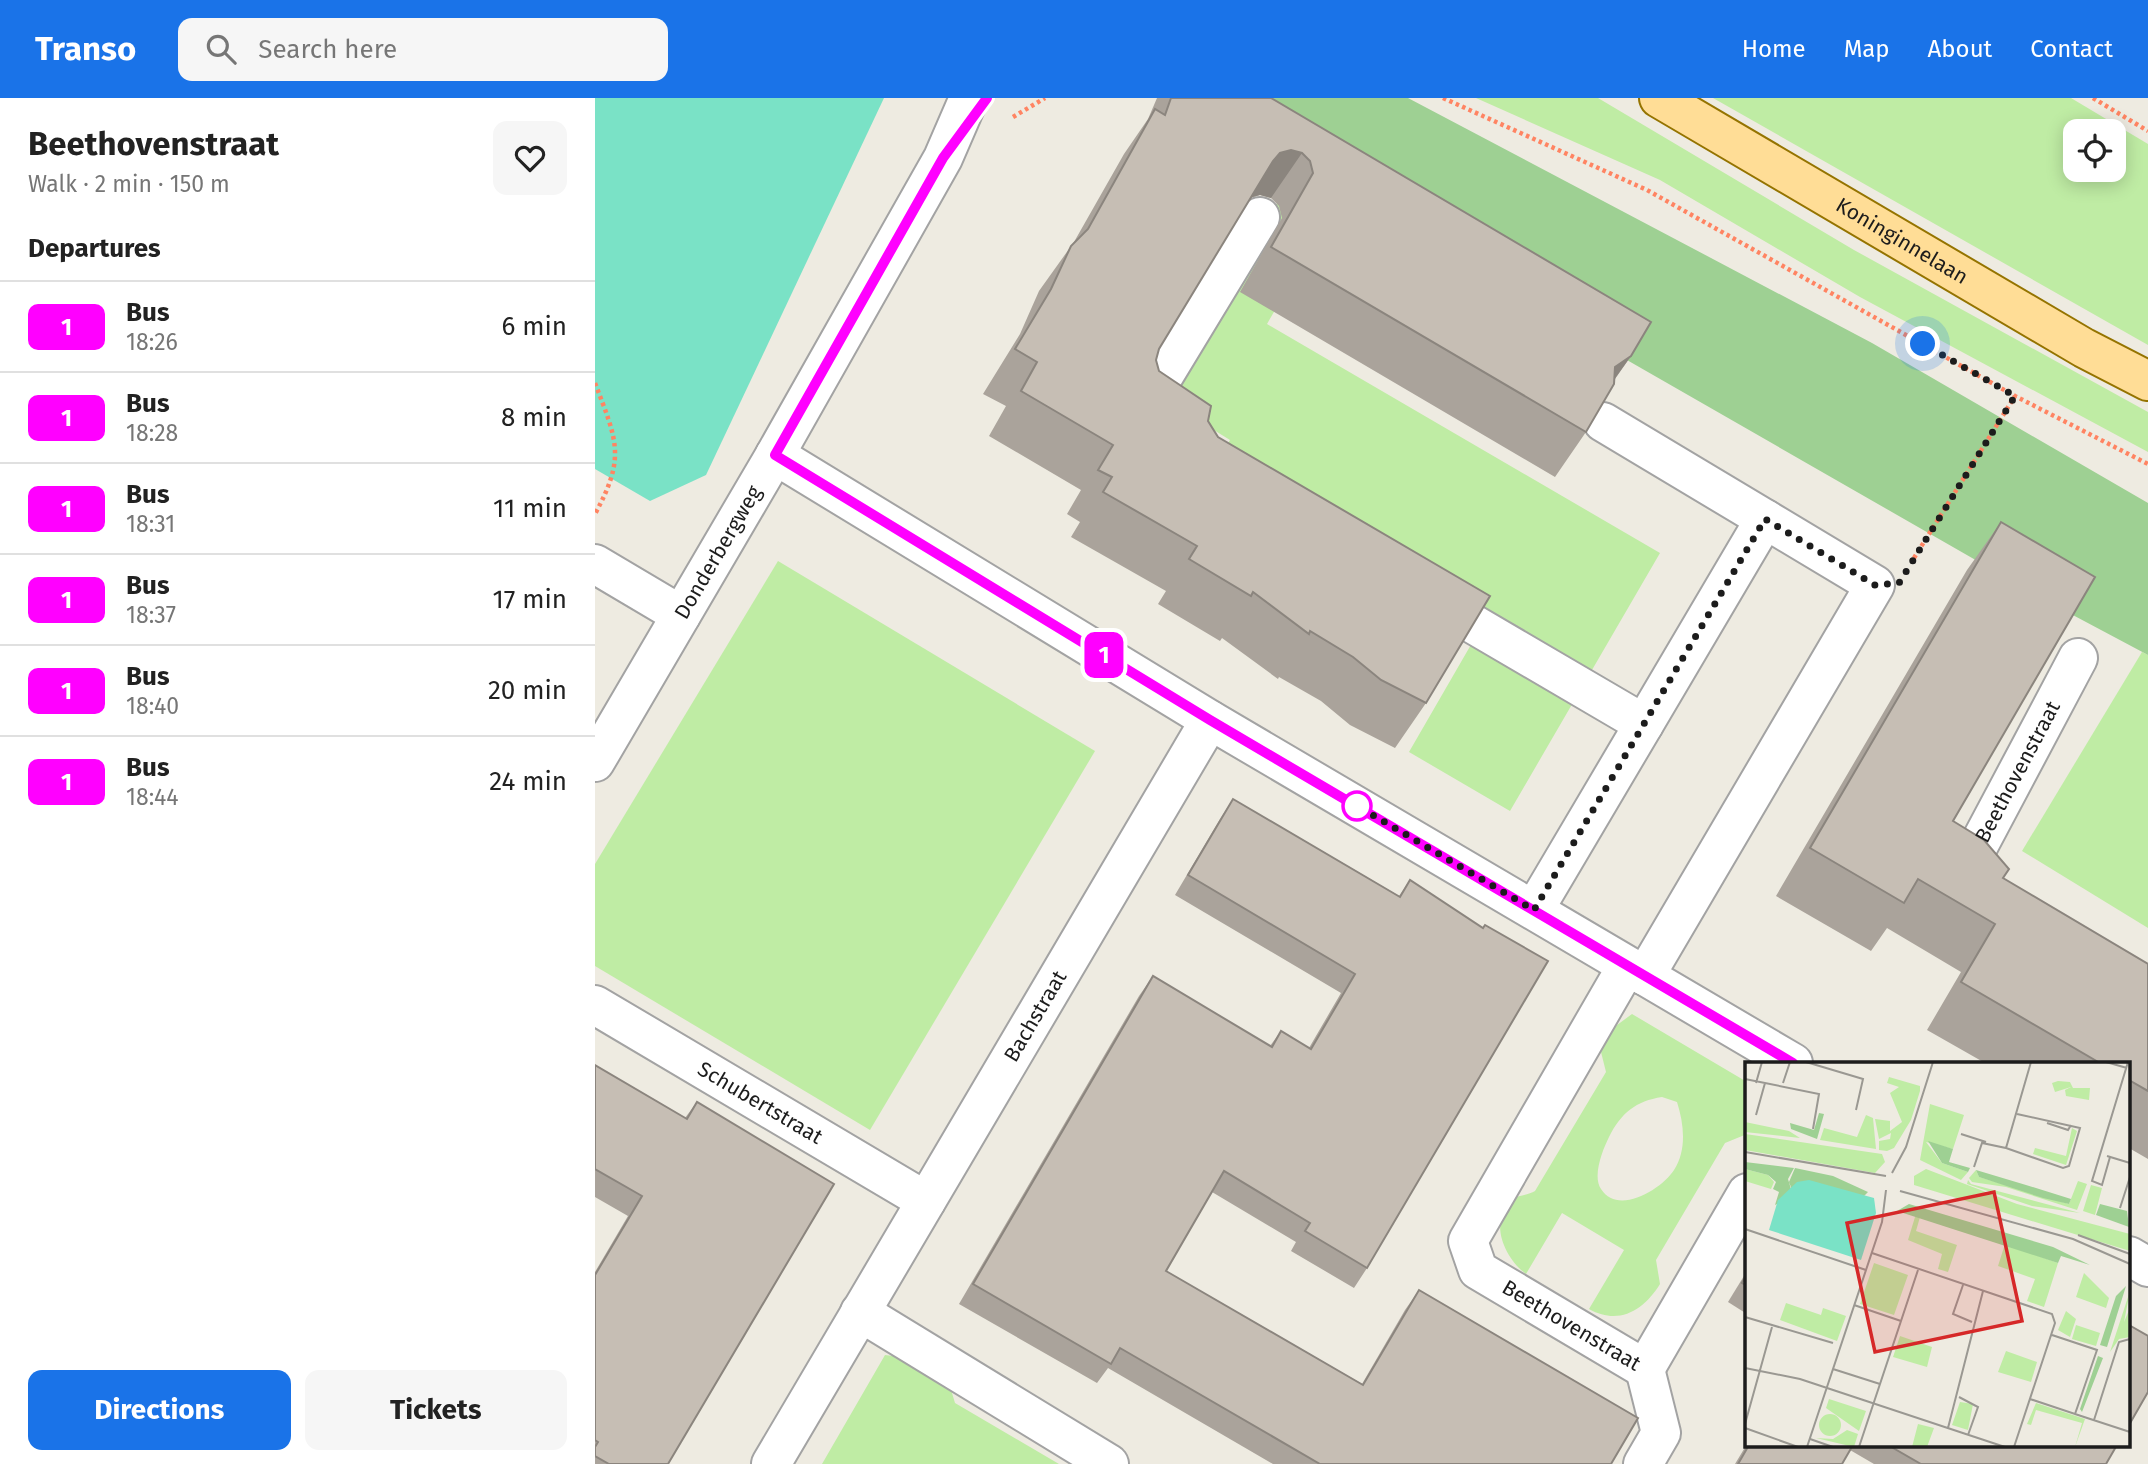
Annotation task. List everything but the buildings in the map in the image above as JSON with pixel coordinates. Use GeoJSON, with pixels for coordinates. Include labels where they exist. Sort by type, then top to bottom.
{"type":"FeatureCollection","features":[{"type":"Feature","properties":{"kind":"main road","name":"Koninginnelaan"},"geometry":{"type":"LineString","coordinates":[[1659,98],[2084,348],[2148,381]]}},
{"type":"Feature","properties":{"kind":"street","name":"Donderbergweg"},"geometry":{"type":"LineString","coordinates":[[595,762],[775,455],[943,158],[969,98]]}},
{"type":"Feature","properties":{"kind":"street","name":"Donderbergweg"},"geometry":{"type":"LineString","coordinates":[[943,158],[987,98]]}},
{"type":"Feature","properties":{"kind":"street"},"geometry":{"type":"LineString","coordinates":[[1196,436],[1146,405],[1260,217]]}},
{"type":"Feature","properties":{"kind":"street"},"geometry":{"type":"LineString","coordinates":[[1603,422],[1875,585]]}},
{"type":"Feature","properties":{"kind":"street"},"geometry":{"type":"LineString","coordinates":[[775,455],[1210,720],[1791,1062]]}},
{"type":"Feature","properties":{"kind":"street"},"geometry":{"type":"LineString","coordinates":[[1534,910],[1765,519]]}},
{"type":"Feature","properties":{"kind":"street"},"geometry":{"type":"LineString","coordinates":[[595,564],[681,615]]}},
{"type":"Feature","properties":{"kind":"street"},"geometry":{"type":"LineString","coordinates":[[1398,580],[1644,724]]}},
{"type":"Feature","properties":{"kind":"street","name":"Beethovenstraat"},"geometry":{"type":"LineString","coordinates":[[1745,1196],[1645,1369],[1478,1270],[1468,1241],[1875,585]]}},
{"type":"Feature","properties":{"kind":"street","name":"Beethovenstraat"},"geometry":{"type":"LineString","coordinates":[[1999,911],[1965,871],[2078,658]]}},
{"type":"Feature","properties":{"kind":"street","name":"Bachstraat"},"geometry":{"type":"LineString","coordinates":[[771,1464],[1210,720]]}},
{"type":"Feature","properties":{"kind":"street","name":"Schubertstraat"},"geometry":{"type":"LineString","coordinates":[[595,1006],[926,1201]]}},
{"type":"Feature","properties":{"kind":"street"},"geometry":{"type":"LineString","coordinates":[[2130,1257],[2148,1267]]}},
{"type":"Feature","properties":{"kind":"street"},"geometry":{"type":"LineString","coordinates":[[860,1312],[1109,1464]]}},
{"type":"Feature","properties":{"kind":"street"},"geometry":{"type":"LineString","coordinates":[[1643,1464],[1661,1433],[1645,1369]]}},
{"type":"Feature","properties":{"kind":"path"},"geometry":{"type":"LineString","coordinates":[[1443,98],[1647,190],[2015,396],[2148,464]]}},
{"type":"Feature","properties":{"kind":"path"},"geometry":{"type":"LineString","coordinates":[[2093,98],[2148,131]]}},
{"type":"Feature","properties":{"kind":"path"},"geometry":{"type":"LineString","coordinates":[[595,383],[610,423],[617,463],[613,481],[595,514]]}},
{"type":"Feature","properties":{"kind":"path"},"geometry":{"type":"LineString","coordinates":[[1875,585],[1899,583],[2015,396]]}},
{"type":"Feature","properties":{"kind":"green space"},"geometry":{"type":"Polygon","coordinates":[[[595,98],[884,98],[706,475],[650,501],[595,469],[595,98]]]}},
{"type":"Feature","properties":{"kind":"green space"},"geometry":{"type":"Polygon","coordinates":[[[1157,98],[1408,98],[1872,343],[2148,503],[2148,655],[2054,605],[1341,196],[1157,98]]]}},
{"type":"Feature","properties":{"kind":"green space"},"geometry":{"type":"Polygon","coordinates":[[[1476,98],[1598,98],[1854,250],[2148,412],[2148,452],[1860,297],[1660,180],[1476,98]]]}},
{"type":"Feature","properties":{"kind":"green space"},"geometry":{"type":"Polygon","coordinates":[[[1713,98],[2071,98],[2106,119],[2063,119],[2063,182],[2126,182],[2126,131],[2148,144],[2148,345],[1713,98]]]}},
{"type":"Feature","properties":{"kind":"green space"},"geometry":{"type":"Polygon","coordinates":[[[1291,178],[1341,196],[1267,324],[1660,553],[1510,811],[1409,752],[1487,617],[1220,457],[1230,440],[1167,401],[1291,178]]]}},
{"type":"Feature","properties":{"kind":"green space"},"geometry":{"type":"Polygon","coordinates":[[[778,561],[1095,751],[870,1130],[595,966],[595,864],[778,561]]]}},
{"type":"Feature","properties":{"kind":"green space"},"geometry":{"type":"Polygon","coordinates":[[[2142,652],[2148,655],[2148,928],[2022,851],[2142,652]]]}},
{"type":"Feature","properties":{"kind":"green space"},"geometry":{"type":"Polygon","coordinates":[[[1632,1014],[1745,1081],[1745,1135],[1725,1143],[1656,1260],[1660,1284],[1638,1308],[1630,1313],[1610,1316],[1589,1309],[1624,1250],[1562,1213],[1526,1274],[1511,1259],[1500,1228],[1505,1208],[1513,1199],[1535,1191],[1606,1072],[1601,1052],[1613,1028],[1632,1014]],[[1662,1097],[1637,1105],[1624,1115],[1601,1155],[1598,1177],[1601,1189],[1609,1197],[1628,1200],[1660,1185],[1674,1170],[1681,1154],[1681,1119],[1677,1102],[1662,1097]]]}},
{"type":"Feature","properties":{"kind":"green space"},"geometry":{"type":"Polygon","coordinates":[[[885,1355],[909,1358],[949,1383],[955,1403],[1059,1464],[822,1464],[885,1355]]]}},
{"type":"Feature","properties":{"kind":"bus line","name":"1"},"geometry":{"type":"LineString","coordinates":[[987,98],[943,158],[775,455],[1210,720],[1791,1062]]}},
{"type":"Feature","properties":{"kind":"route"},"geometry":{"type":"LineString","coordinates":[[1357,806],[1349,801],[1534,910],[1765,519],[1875,585],[1899,583],[2015,396],[1923,344]]}}]}
